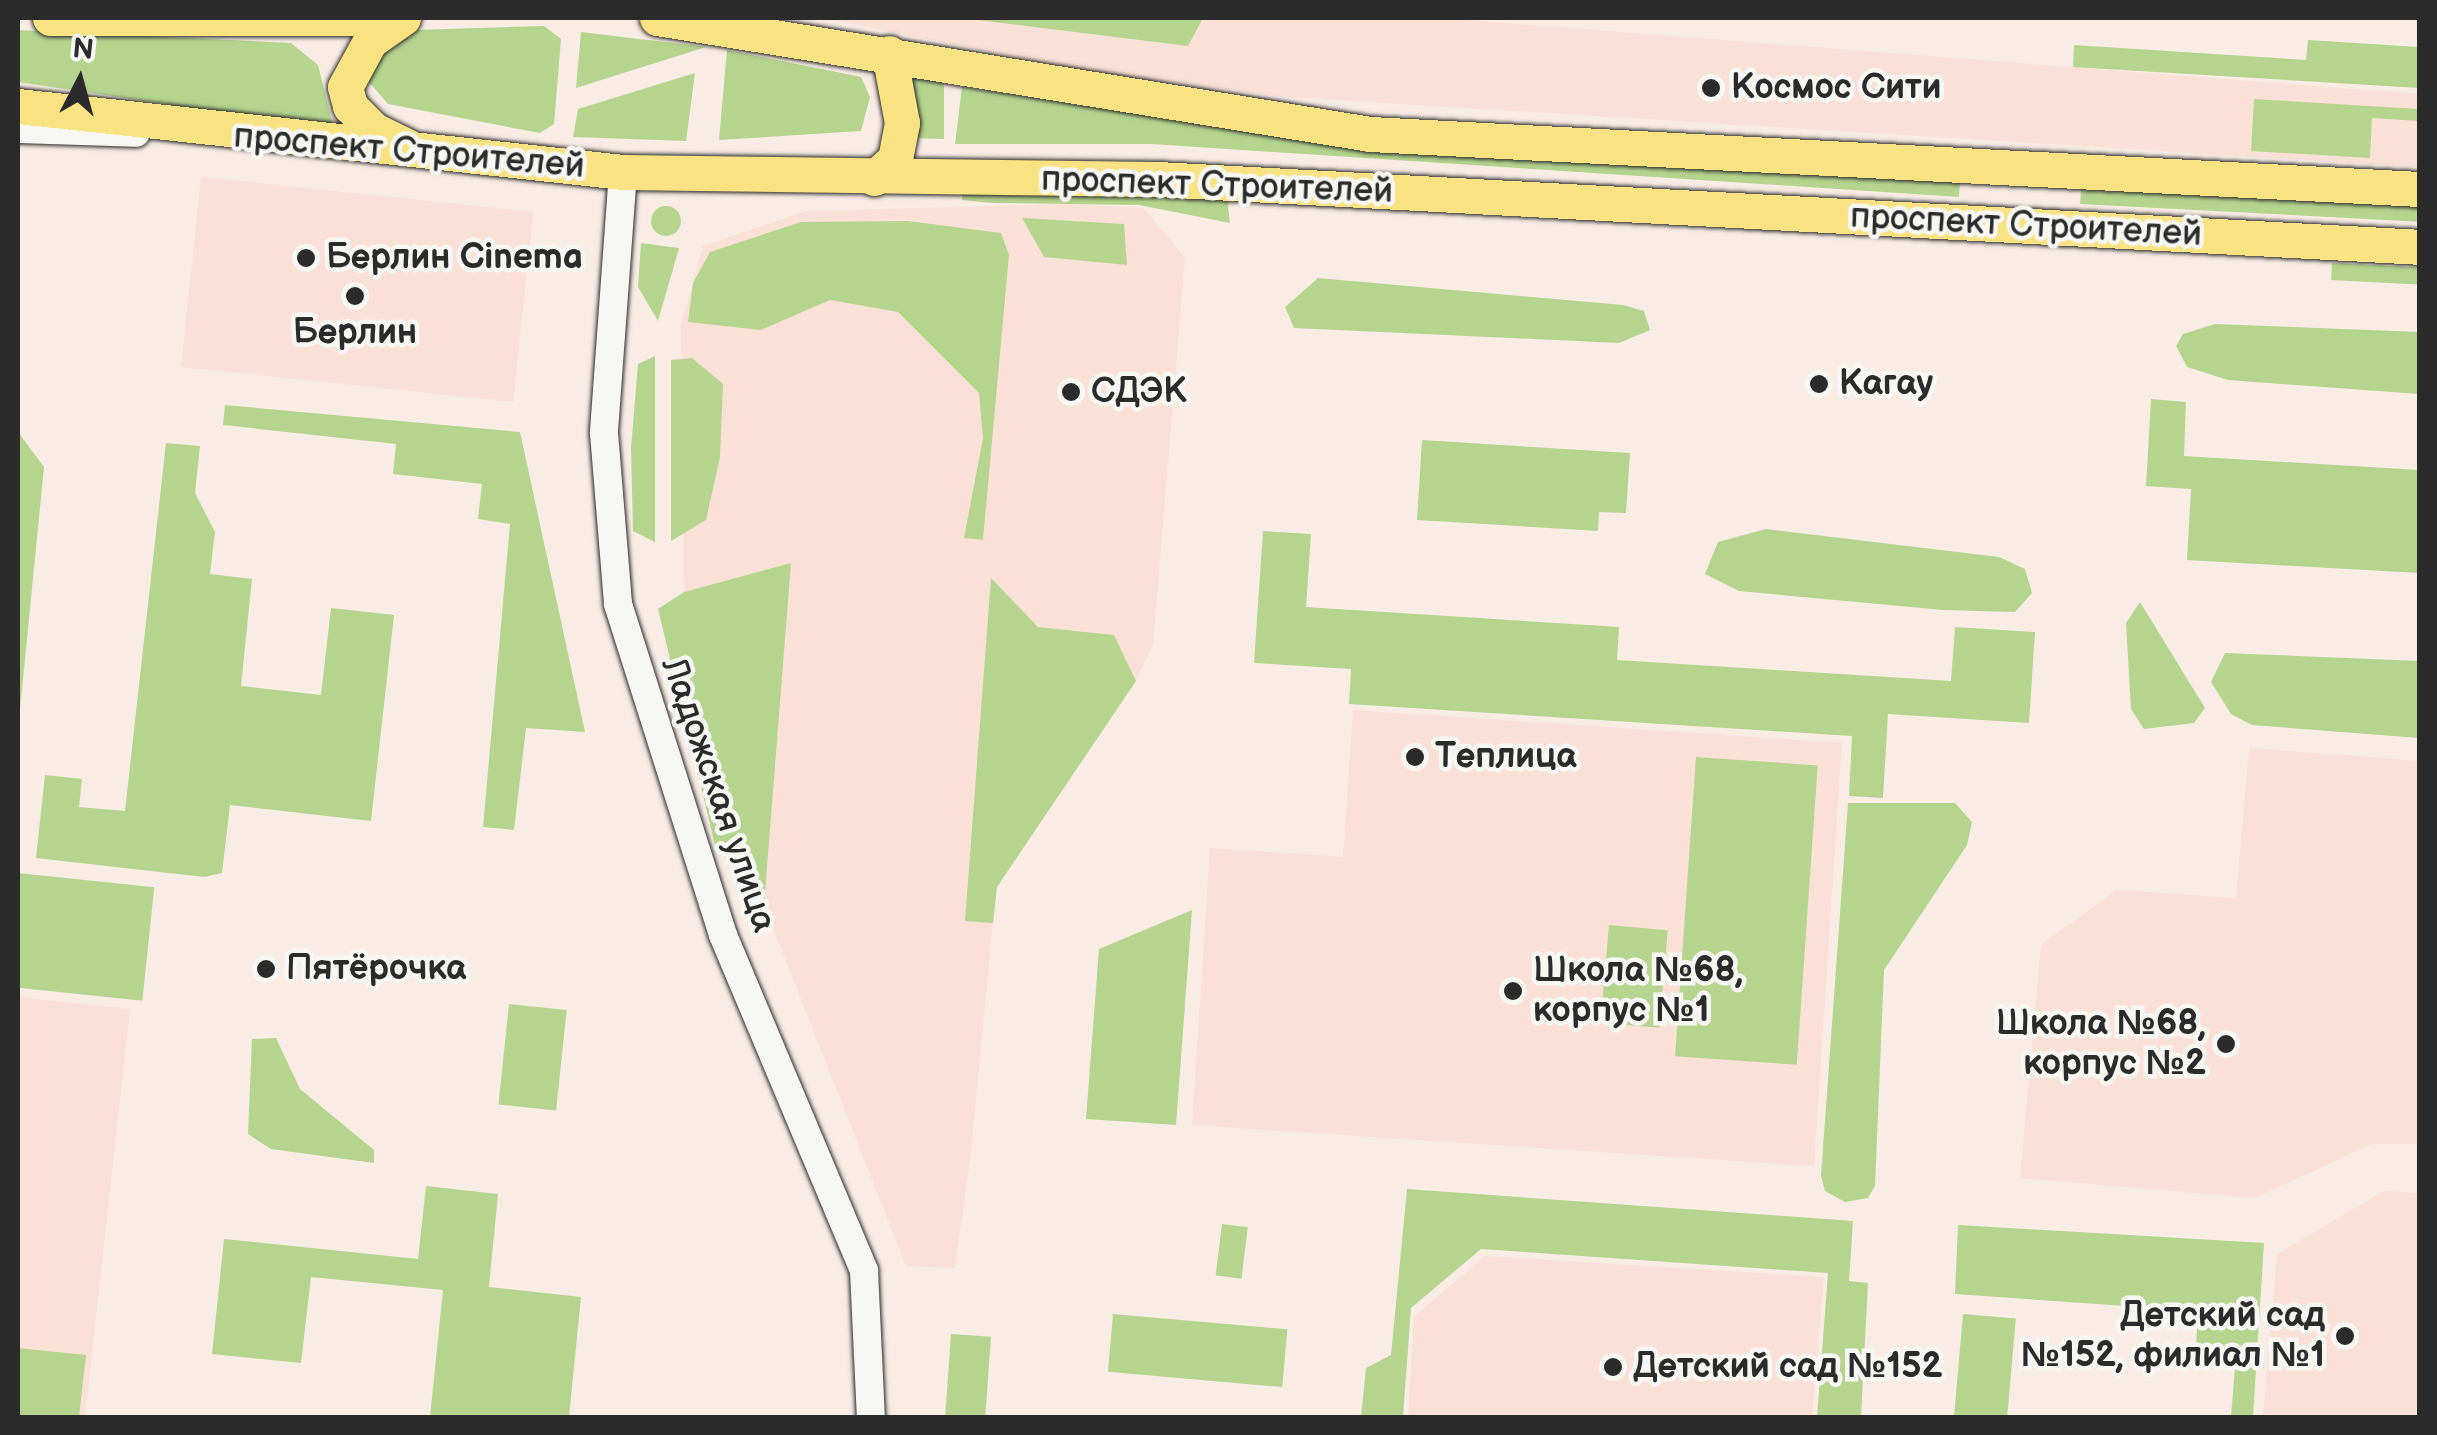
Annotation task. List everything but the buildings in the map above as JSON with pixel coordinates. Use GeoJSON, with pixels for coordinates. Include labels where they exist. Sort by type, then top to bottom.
{"type":"FeatureCollection","features":[{"type":"Feature","properties":{"kind":"main road"},"geometry":{"type":"LineString","coordinates":[[50,18],[401,18]]}},
{"type":"Feature","properties":{"kind":"main road"},"geometry":{"type":"LineString","coordinates":[[401,18],[370,41],[346,87],[350,106],[374,130],[426,154]]}},
{"type":"Feature","properties":{"kind":"main road","name":"проспект Строителей"},"geometry":{"type":"LineString","coordinates":[[657,18],[889,54],[1168,107],[1370,134],[2420,189]]}},
{"type":"Feature","properties":{"kind":"main road"},"geometry":{"type":"LineString","coordinates":[[874,178],[895,159],[902,123],[889,54]]}},
{"type":"Feature","properties":{"kind":"main road","name":"проспект Строителей"},"geometry":{"type":"LineString","coordinates":[[18,106],[225,135],[623,172],[1158,179],[2420,248]]}},
{"type":"Feature","properties":{"kind":"street"},"geometry":{"type":"LineString","coordinates":[[18,129],[225,135]]}},
{"type":"Feature","properties":{"kind":"street","name":"Ладожская улица"},"geometry":{"type":"LineString","coordinates":[[623,172],[604,433],[618,604],[711,902],[864,1271],[871,1418]]}},
{"type":"Feature","properties":{"kind":"shaded area"},"geometry":{"type":"Polygon","coordinates":[[[823,18],[1439,18],[2419,94],[2419,167],[1288,97],[1089,72],[823,18]]]}},
{"type":"Feature","properties":{"kind":"shaded area"},"geometry":{"type":"Polygon","coordinates":[[[201,177],[533,212],[513,402],[181,367],[201,177]]]}},
{"type":"Feature","properties":{"kind":"shaded area"},"geometry":{"type":"Polygon","coordinates":[[[1065,204],[1144,208],[1185,258],[1153,644],[1136,681],[1114,635],[1038,627],[991,580],[966,921],[993,923],[970,1161],[955,1268],[906,1266],[764,905],[790,563],[684,592],[681,326],[703,246],[806,211],[1065,204]]]}},
{"type":"Feature","properties":{"kind":"shaded area","name":"Школа №68, корпус №1"},"geometry":{"type":"Polygon","coordinates":[[[1353,710],[1842,743],[1814,1166],[1192,1125],[1210,848],[1343,857],[1353,710]]]}},
{"type":"Feature","properties":{"kind":"shaded area","name":"Школа №68, корпус №2"},"geometry":{"type":"Polygon","coordinates":[[[2249,748],[2419,761],[2419,1144],[2372,1144],[2255,1198],[2020,1178],[2041,945],[2117,890],[2236,898],[2249,748]]]}},
{"type":"Feature","properties":{"kind":"shaded area"},"geometry":{"type":"Polygon","coordinates":[[[18,997],[130,1009],[85,1417],[18,1418],[18,997]]]}},
{"type":"Feature","properties":{"kind":"shaded area","name":"Детский сад №152, филиал №1"},"geometry":{"type":"Polygon","coordinates":[[[2384,1191],[2419,1193],[2419,1417],[2263,1417],[2277,1254],[2384,1191]]]}},
{"type":"Feature","properties":{"kind":"shaded area","name":"Детский сад №152"},"geometry":{"type":"Polygon","coordinates":[[[1485,1256],[1824,1277],[1812,1417],[1408,1417],[1414,1317],[1485,1256]]]}},
{"type":"Feature","properties":{"kind":"green space"},"geometry":{"type":"Polygon","coordinates":[[[962,18],[1203,18],[1188,46],[962,18]]]}},
{"type":"Feature","properties":{"kind":"green space"},"geometry":{"type":"Polygon","coordinates":[[[544,26],[561,39],[554,124],[540,133],[388,104],[361,73],[362,59],[414,30],[544,26]]]}},
{"type":"Feature","properties":{"kind":"green space"},"geometry":{"type":"Polygon","coordinates":[[[18,30],[291,43],[318,65],[334,129],[18,82],[18,30]]]}},
{"type":"Feature","properties":{"kind":"green space"},"geometry":{"type":"Polygon","coordinates":[[[581,32],[706,47],[576,88],[581,32]]]}},
{"type":"Feature","properties":{"kind":"green space"},"geometry":{"type":"Polygon","coordinates":[[[2308,40],[2419,47],[2419,88],[2073,67],[2074,45],[2306,60],[2308,40]]]}},
{"type":"Feature","properties":{"kind":"green space"},"geometry":{"type":"Polygon","coordinates":[[[727,50],[861,77],[870,97],[861,131],[719,140],[727,50]]]}},
{"type":"Feature","properties":{"kind":"green space"},"geometry":{"type":"Polygon","coordinates":[[[695,73],[686,141],[573,137],[578,109],[695,73]]]}},
{"type":"Feature","properties":{"kind":"green space"},"geometry":{"type":"Polygon","coordinates":[[[912,77],[944,82],[944,139],[908,138],[912,77]]]}},
{"type":"Feature","properties":{"kind":"green space"},"geometry":{"type":"Polygon","coordinates":[[[962,87],[1300,138],[1960,180],[1959,197],[1152,144],[955,144],[962,87]]]}},
{"type":"Feature","properties":{"kind":"green space"},"geometry":{"type":"Polygon","coordinates":[[[2254,99],[2419,109],[2419,121],[2372,118],[2370,158],[2251,151],[2254,99]]]}},
{"type":"Feature","properties":{"kind":"green space"},"geometry":{"type":"Polygon","coordinates":[[[2081,187],[2420,205],[2419,222],[2080,204],[2081,187]]]}},
{"type":"Feature","properties":{"kind":"green space"},"geometry":{"type":"Polygon","coordinates":[[[962,190],[1226,190],[1230,223],[1139,205],[962,200],[962,190]]]}},
{"type":"Feature","properties":{"kind":"green space"},"geometry":{"type":"Polygon","coordinates":[[[666,206],[677,210],[681,221],[677,232],[666,236],[655,232],[651,221],[655,210],[666,206]]]}},
{"type":"Feature","properties":{"kind":"green space"},"geometry":{"type":"Polygon","coordinates":[[[1022,218],[1124,224],[1127,265],[1044,257],[1022,218]]]}},
{"type":"Feature","properties":{"kind":"green space"},"geometry":{"type":"Polygon","coordinates":[[[908,221],[1001,233],[1009,255],[983,540],[964,538],[983,438],[979,393],[898,312],[830,300],[761,330],[688,322],[693,283],[710,252],[801,222],[908,221]]]}},
{"type":"Feature","properties":{"kind":"green space"},"geometry":{"type":"Polygon","coordinates":[[[641,243],[679,248],[658,321],[638,287],[641,243]]]}},
{"type":"Feature","properties":{"kind":"green space"},"geometry":{"type":"Polygon","coordinates":[[[2332,263],[2419,268],[2418,285],[2331,280],[2332,263]]]}},
{"type":"Feature","properties":{"kind":"green space"},"geometry":{"type":"Polygon","coordinates":[[[1318,278],[1623,305],[1644,311],[1650,330],[1619,343],[1294,328],[1285,307],[1318,278]]]}},
{"type":"Feature","properties":{"kind":"green space"},"geometry":{"type":"Polygon","coordinates":[[[2215,324],[2419,332],[2419,394],[2228,380],[2187,367],[2176,346],[2183,334],[2215,324]]]}},
{"type":"Feature","properties":{"kind":"green space"},"geometry":{"type":"Polygon","coordinates":[[[655,356],[655,542],[633,531],[631,448],[638,364],[655,356]]]}},
{"type":"Feature","properties":{"kind":"green space"},"geometry":{"type":"Polygon","coordinates":[[[692,358],[723,384],[720,457],[706,520],[671,541],[671,360],[692,358]]]}},
{"type":"Feature","properties":{"kind":"green space"},"geometry":{"type":"Polygon","coordinates":[[[2151,399],[2186,402],[2184,456],[2419,470],[2419,573],[2187,560],[2191,489],[2146,486],[2151,399]]]}},
{"type":"Feature","properties":{"kind":"green space"},"geometry":{"type":"Polygon","coordinates":[[[225,405],[520,432],[585,732],[526,728],[514,830],[483,827],[510,524],[478,519],[482,484],[393,474],[396,444],[223,425],[225,405]]]}},
{"type":"Feature","properties":{"kind":"green space"},"geometry":{"type":"Polygon","coordinates":[[[18,432],[44,467],[18,730],[18,432]]]}},
{"type":"Feature","properties":{"kind":"green space"},"geometry":{"type":"Polygon","coordinates":[[[1422,440],[1630,453],[1626,513],[1599,512],[1598,531],[1417,520],[1422,440]]]}},
{"type":"Feature","properties":{"kind":"green space"},"geometry":{"type":"Polygon","coordinates":[[[166,443],[200,446],[195,493],[215,532],[210,574],[252,579],[241,686],[321,695],[331,608],[394,615],[371,821],[230,805],[222,873],[204,877],[36,858],[45,775],[82,779],[79,807],[125,811],[166,443]]]}},
{"type":"Feature","properties":{"kind":"green space"},"geometry":{"type":"Polygon","coordinates":[[[1766,529],[1999,557],[2025,569],[2032,593],[2015,612],[1943,610],[1739,591],[1705,574],[1718,542],[1766,529]]]}},
{"type":"Feature","properties":{"kind":"green space"},"geometry":{"type":"Polygon","coordinates":[[[1263,531],[1311,534],[1306,607],[1619,627],[1617,660],[1951,681],[1955,627],[2035,632],[2029,723],[1888,714],[1883,798],[1849,796],[1852,736],[1349,704],[1351,669],[1254,663],[1263,531]]]}},
{"type":"Feature","properties":{"kind":"green space"},"geometry":{"type":"Polygon","coordinates":[[[791,563],[764,905],[715,845],[658,609],[684,592],[791,563]]]}},
{"type":"Feature","properties":{"kind":"green space"},"geometry":{"type":"Polygon","coordinates":[[[991,578],[1038,627],[1114,635],[1136,681],[997,887],[993,923],[965,921],[991,578]]]}},
{"type":"Feature","properties":{"kind":"green space"},"geometry":{"type":"Polygon","coordinates":[[[2140,602],[2205,708],[2194,723],[2144,729],[2131,709],[2126,623],[2140,602]]]}},
{"type":"Feature","properties":{"kind":"green space"},"geometry":{"type":"Polygon","coordinates":[[[2225,653],[2419,661],[2419,738],[2252,725],[2231,714],[2211,682],[2225,653]]]}},
{"type":"Feature","properties":{"kind":"green space"},"geometry":{"type":"Polygon","coordinates":[[[1696,757],[1818,766],[1797,1065],[1675,1056],[1696,757]]]}},
{"type":"Feature","properties":{"kind":"green space"},"geometry":{"type":"Polygon","coordinates":[[[1848,803],[1955,803],[1972,822],[1967,845],[1884,970],[1875,1186],[1868,1198],[1845,1202],[1825,1191],[1821,1176],[1848,803]]]}},
{"type":"Feature","properties":{"kind":"green space"},"geometry":{"type":"Polygon","coordinates":[[[18,873],[154,887],[142,1001],[18,988],[18,873]]]}},
{"type":"Feature","properties":{"kind":"green space"},"geometry":{"type":"Polygon","coordinates":[[[1192,910],[1176,1125],[1086,1119],[1099,949],[1192,910]]]}},
{"type":"Feature","properties":{"kind":"green space"},"geometry":{"type":"Polygon","coordinates":[[[1609,925],[1668,930],[1659,1028],[1600,1023],[1609,925]]]}},
{"type":"Feature","properties":{"kind":"green space"},"geometry":{"type":"Polygon","coordinates":[[[509,1004],[567,1010],[556,1111],[498,1104],[509,1004]]]}},
{"type":"Feature","properties":{"kind":"green space"},"geometry":{"type":"Polygon","coordinates":[[[276,1038],[300,1089],[374,1150],[374,1163],[271,1149],[248,1134],[252,1039],[276,1038]]]}},
{"type":"Feature","properties":{"kind":"green space"},"geometry":{"type":"Polygon","coordinates":[[[426,1186],[498,1194],[489,1287],[581,1297],[569,1417],[430,1417],[443,1290],[311,1277],[301,1363],[212,1354],[224,1239],[418,1259],[426,1186]]]}},
{"type":"Feature","properties":{"kind":"green space"},"geometry":{"type":"Polygon","coordinates":[[[1407,1189],[1853,1221],[1849,1281],[1868,1283],[1861,1417],[1817,1417],[1828,1273],[1481,1249],[1411,1308],[1403,1417],[1361,1417],[1366,1368],[1391,1355],[1407,1189]]]}},
{"type":"Feature","properties":{"kind":"green space"},"geometry":{"type":"Polygon","coordinates":[[[1222,1224],[1248,1227],[1241,1279],[1216,1276],[1222,1224]]]}},
{"type":"Feature","properties":{"kind":"green space"},"geometry":{"type":"Polygon","coordinates":[[[1958,1225],[2264,1243],[2253,1417],[2231,1417],[2235,1367],[2195,1364],[2198,1311],[1955,1294],[1958,1225]]]}},
{"type":"Feature","properties":{"kind":"green space"},"geometry":{"type":"Polygon","coordinates":[[[1113,1314],[1287,1329],[1282,1387],[1108,1372],[1113,1314]]]}},
{"type":"Feature","properties":{"kind":"green space"},"geometry":{"type":"Polygon","coordinates":[[[1963,1314],[2016,1319],[2007,1418],[1954,1417],[1963,1314]]]}},
{"type":"Feature","properties":{"kind":"green space"},"geometry":{"type":"Polygon","coordinates":[[[951,1334],[991,1337],[985,1418],[945,1417],[951,1334]]]}},
{"type":"Feature","properties":{"kind":"green space"},"geometry":{"type":"Polygon","coordinates":[[[18,1348],[86,1355],[79,1417],[18,1417],[18,1348]]]}},
{"type":"Feature","properties":{"kind":"place","name":"Космос Сити"},"geometry":{"type":"Point","coordinates":[1711,88]}},
{"type":"Feature","properties":{"kind":"place","name":"Берлин Cinema"},"geometry":{"type":"Point","coordinates":[306,258]}},
{"type":"Feature","properties":{"kind":"place","name":"Берлин"},"geometry":{"type":"Point","coordinates":[355,296]}},
{"type":"Feature","properties":{"kind":"place","name":"Кагау"},"geometry":{"type":"Point","coordinates":[1819,384]}},
{"type":"Feature","properties":{"kind":"place","name":"СДЭК"},"geometry":{"type":"Point","coordinates":[1071,392]}},
{"type":"Feature","properties":{"kind":"place","name":"Теплица"},"geometry":{"type":"Point","coordinates":[1415,757]}},
{"type":"Feature","properties":{"kind":"place","name":"Пятёрочка"},"geometry":{"type":"Point","coordinates":[266,969]}},
{"type":"Feature","properties":{"kind":"place","name":"Школа №68, корпус №1"},"geometry":{"type":"Point","coordinates":[1513,991]}},
{"type":"Feature","properties":{"kind":"place","name":"Школа №68, корпус №2"},"geometry":{"type":"Point","coordinates":[2226,1044]}},
{"type":"Feature","properties":{"kind":"place","name":"Детский сад №152, филиал №1"},"geometry":{"type":"Point","coordinates":[2345,1336]}},
{"type":"Feature","properties":{"kind":"place","name":"Детский сад №152"},"geometry":{"type":"Point","coordinates":[1613,1367]}}]}
